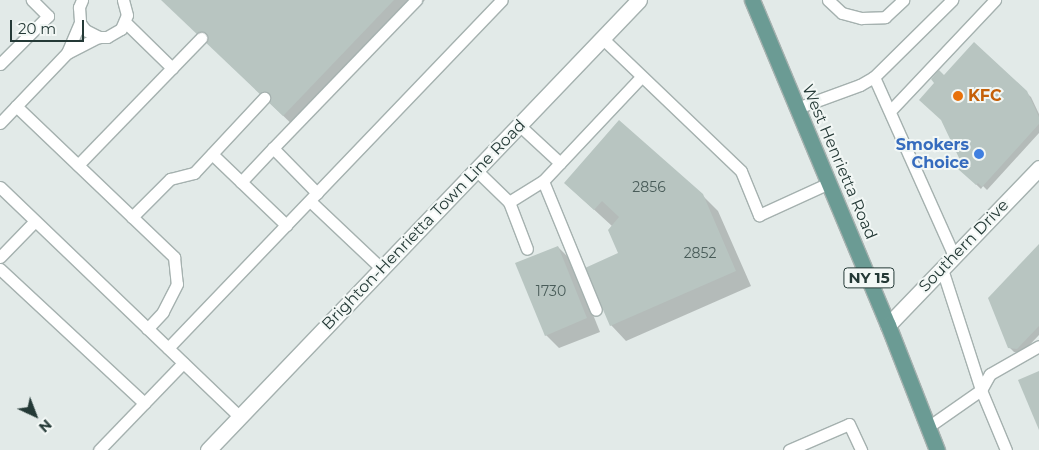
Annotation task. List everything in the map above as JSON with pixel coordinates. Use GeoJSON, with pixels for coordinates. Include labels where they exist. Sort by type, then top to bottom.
{"type":"FeatureCollection","features":[{"type":"Feature","properties":{"kind":"main road","name":"West Henrietta Road"},"geometry":{"type":"LineString","coordinates":[[752,0],[888,325],[937,450]]}},
{"type":"Feature","properties":{"kind":"street","name":"Brighton-Henrietta Town Line Road"},"geometry":{"type":"LineString","coordinates":[[208,450],[638,0]]}},
{"type":"Feature","properties":{"kind":"street","name":"Southern Drive"},"geometry":{"type":"LineString","coordinates":[[888,325],[1039,168]]}},
{"type":"Feature","properties":{"kind":"lane"},"geometry":{"type":"LineString","coordinates":[[0,64],[48,16],[32,0]]}},
{"type":"Feature","properties":{"kind":"lane"},"geometry":{"type":"LineString","coordinates":[[241,182],[416,0]]}},
{"type":"Feature","properties":{"kind":"lane"},"geometry":{"type":"LineString","coordinates":[[168,348],[502,0]]}},
{"type":"Feature","properties":{"kind":"lane"},"geometry":{"type":"LineString","coordinates":[[828,0],[842,13],[861,18],[885,17],[903,0]]}},
{"type":"Feature","properties":{"kind":"lane"},"geometry":{"type":"LineString","coordinates":[[885,17],[891,0]]}},
{"type":"Feature","properties":{"kind":"lane"},"geometry":{"type":"LineString","coordinates":[[797,108],[860,85],[874,76],[952,0]]}},
{"type":"Feature","properties":{"kind":"lane"},"geometry":{"type":"LineString","coordinates":[[890,111],[995,0]]}},
{"type":"Feature","properties":{"kind":"lane"},"geometry":{"type":"LineString","coordinates":[[67,53],[80,23],[79,2]]}},
{"type":"Feature","properties":{"kind":"lane"},"geometry":{"type":"LineString","coordinates":[[0,123],[67,53],[99,37],[114,34],[125,22],[127,2]]}},
{"type":"Feature","properties":{"kind":"lane"},"geometry":{"type":"LineString","coordinates":[[125,22],[172,68]]}},
{"type":"Feature","properties":{"kind":"lane"},"geometry":{"type":"LineString","coordinates":[[80,23],[85,30],[99,37]]}},
{"type":"Feature","properties":{"kind":"lane"},"geometry":{"type":"LineString","coordinates":[[78,165],[201,38]]}},
{"type":"Feature","properties":{"kind":"lane"},"geometry":{"type":"LineString","coordinates":[[602,38],[741,171],[760,215],[829,182]]}},
{"type":"Feature","properties":{"kind":"lane"},"geometry":{"type":"LineString","coordinates":[[509,202],[543,181],[641,76]]}},
{"type":"Feature","properties":{"kind":"lane"},"geometry":{"type":"LineString","coordinates":[[874,76],[954,256]]}},
{"type":"Feature","properties":{"kind":"lane"},"geometry":{"type":"LineString","coordinates":[[132,217],[170,179],[194,173],[264,98]]}},
{"type":"Feature","properties":{"kind":"lane"},"geometry":{"type":"LineString","coordinates":[[16,106],[174,257],[177,284],[163,312],[147,329]]}},
{"type":"Feature","properties":{"kind":"lane"},"geometry":{"type":"LineString","coordinates":[[520,125],[560,163]]}},
{"type":"Feature","properties":{"kind":"lane"},"geometry":{"type":"LineString","coordinates":[[273,148],[313,197],[382,269]]}},
{"type":"Feature","properties":{"kind":"lane"},"geometry":{"type":"LineString","coordinates":[[212,154],[286,225]]}},
{"type":"Feature","properties":{"kind":"lane"},"geometry":{"type":"LineString","coordinates":[[476,170],[509,202],[527,249]]}},
{"type":"Feature","properties":{"kind":"lane"},"geometry":{"type":"LineString","coordinates":[[543,181],[596,310]]}},
{"type":"Feature","properties":{"kind":"lane"},"geometry":{"type":"LineString","coordinates":[[0,187],[240,416]]}},
{"type":"Feature","properties":{"kind":"lane"},"geometry":{"type":"LineString","coordinates":[[0,257],[35,221]]}},
{"type":"Feature","properties":{"kind":"lane"},"geometry":{"type":"LineString","coordinates":[[0,269],[144,403]]}},
{"type":"Feature","properties":{"kind":"lane"},"geometry":{"type":"LineString","coordinates":[[942,269],[981,390],[1006,450]]}},
{"type":"Feature","properties":{"kind":"lane"},"geometry":{"type":"LineString","coordinates":[[928,427],[981,390],[990,374],[1039,346]]}},
{"type":"Feature","properties":{"kind":"lane"},"geometry":{"type":"LineString","coordinates":[[99,450],[183,363]]}},
{"type":"Feature","properties":{"kind":"lane"},"geometry":{"type":"LineString","coordinates":[[789,450],[850,424],[861,450]]}},
{"type":"Feature","properties":{"kind":"building"},"geometry":{"type":"Polygon","coordinates":[[[161,0],[394,0],[283,116],[161,0]]]}},
{"type":"Feature","properties":{"kind":"building"},"geometry":{"type":"Polygon","coordinates":[[[974,42],[1027,91],[1039,117],[1039,124],[982,187],[978,183],[976,185],[958,169],[961,166],[958,163],[960,160],[941,120],[919,100],[934,83],[931,79],[939,70],[944,75],[974,42]]]}},
{"type":"Feature","properties":{"kind":"building"},"geometry":{"type":"Polygon","coordinates":[[[619,120],[703,194],[736,271],[610,326],[585,268],[618,253],[608,230],[619,217],[602,201],[594,210],[564,183],[619,120]]]}},
{"type":"Feature","properties":{"kind":"building"},"geometry":{"type":"Polygon","coordinates":[[[1039,244],[1039,326],[1017,349],[1008,348],[988,298],[1039,244]]]}},
{"type":"Feature","properties":{"kind":"building"},"geometry":{"type":"Polygon","coordinates":[[[558,246],[587,318],[545,336],[515,263],[558,246]]]}},
{"type":"Feature","properties":{"kind":"building"},"geometry":{"type":"Polygon","coordinates":[[[1039,371],[1039,430],[1018,380],[1039,371]]]}},
{"type":"Feature","properties":{"kind":"place","name":"KFC"},"geometry":{"type":"Point","coordinates":[958,96]}},
{"type":"Feature","properties":{"kind":"place","name":"Smokers Choice"},"geometry":{"type":"Point","coordinates":[979,154]}}]}
